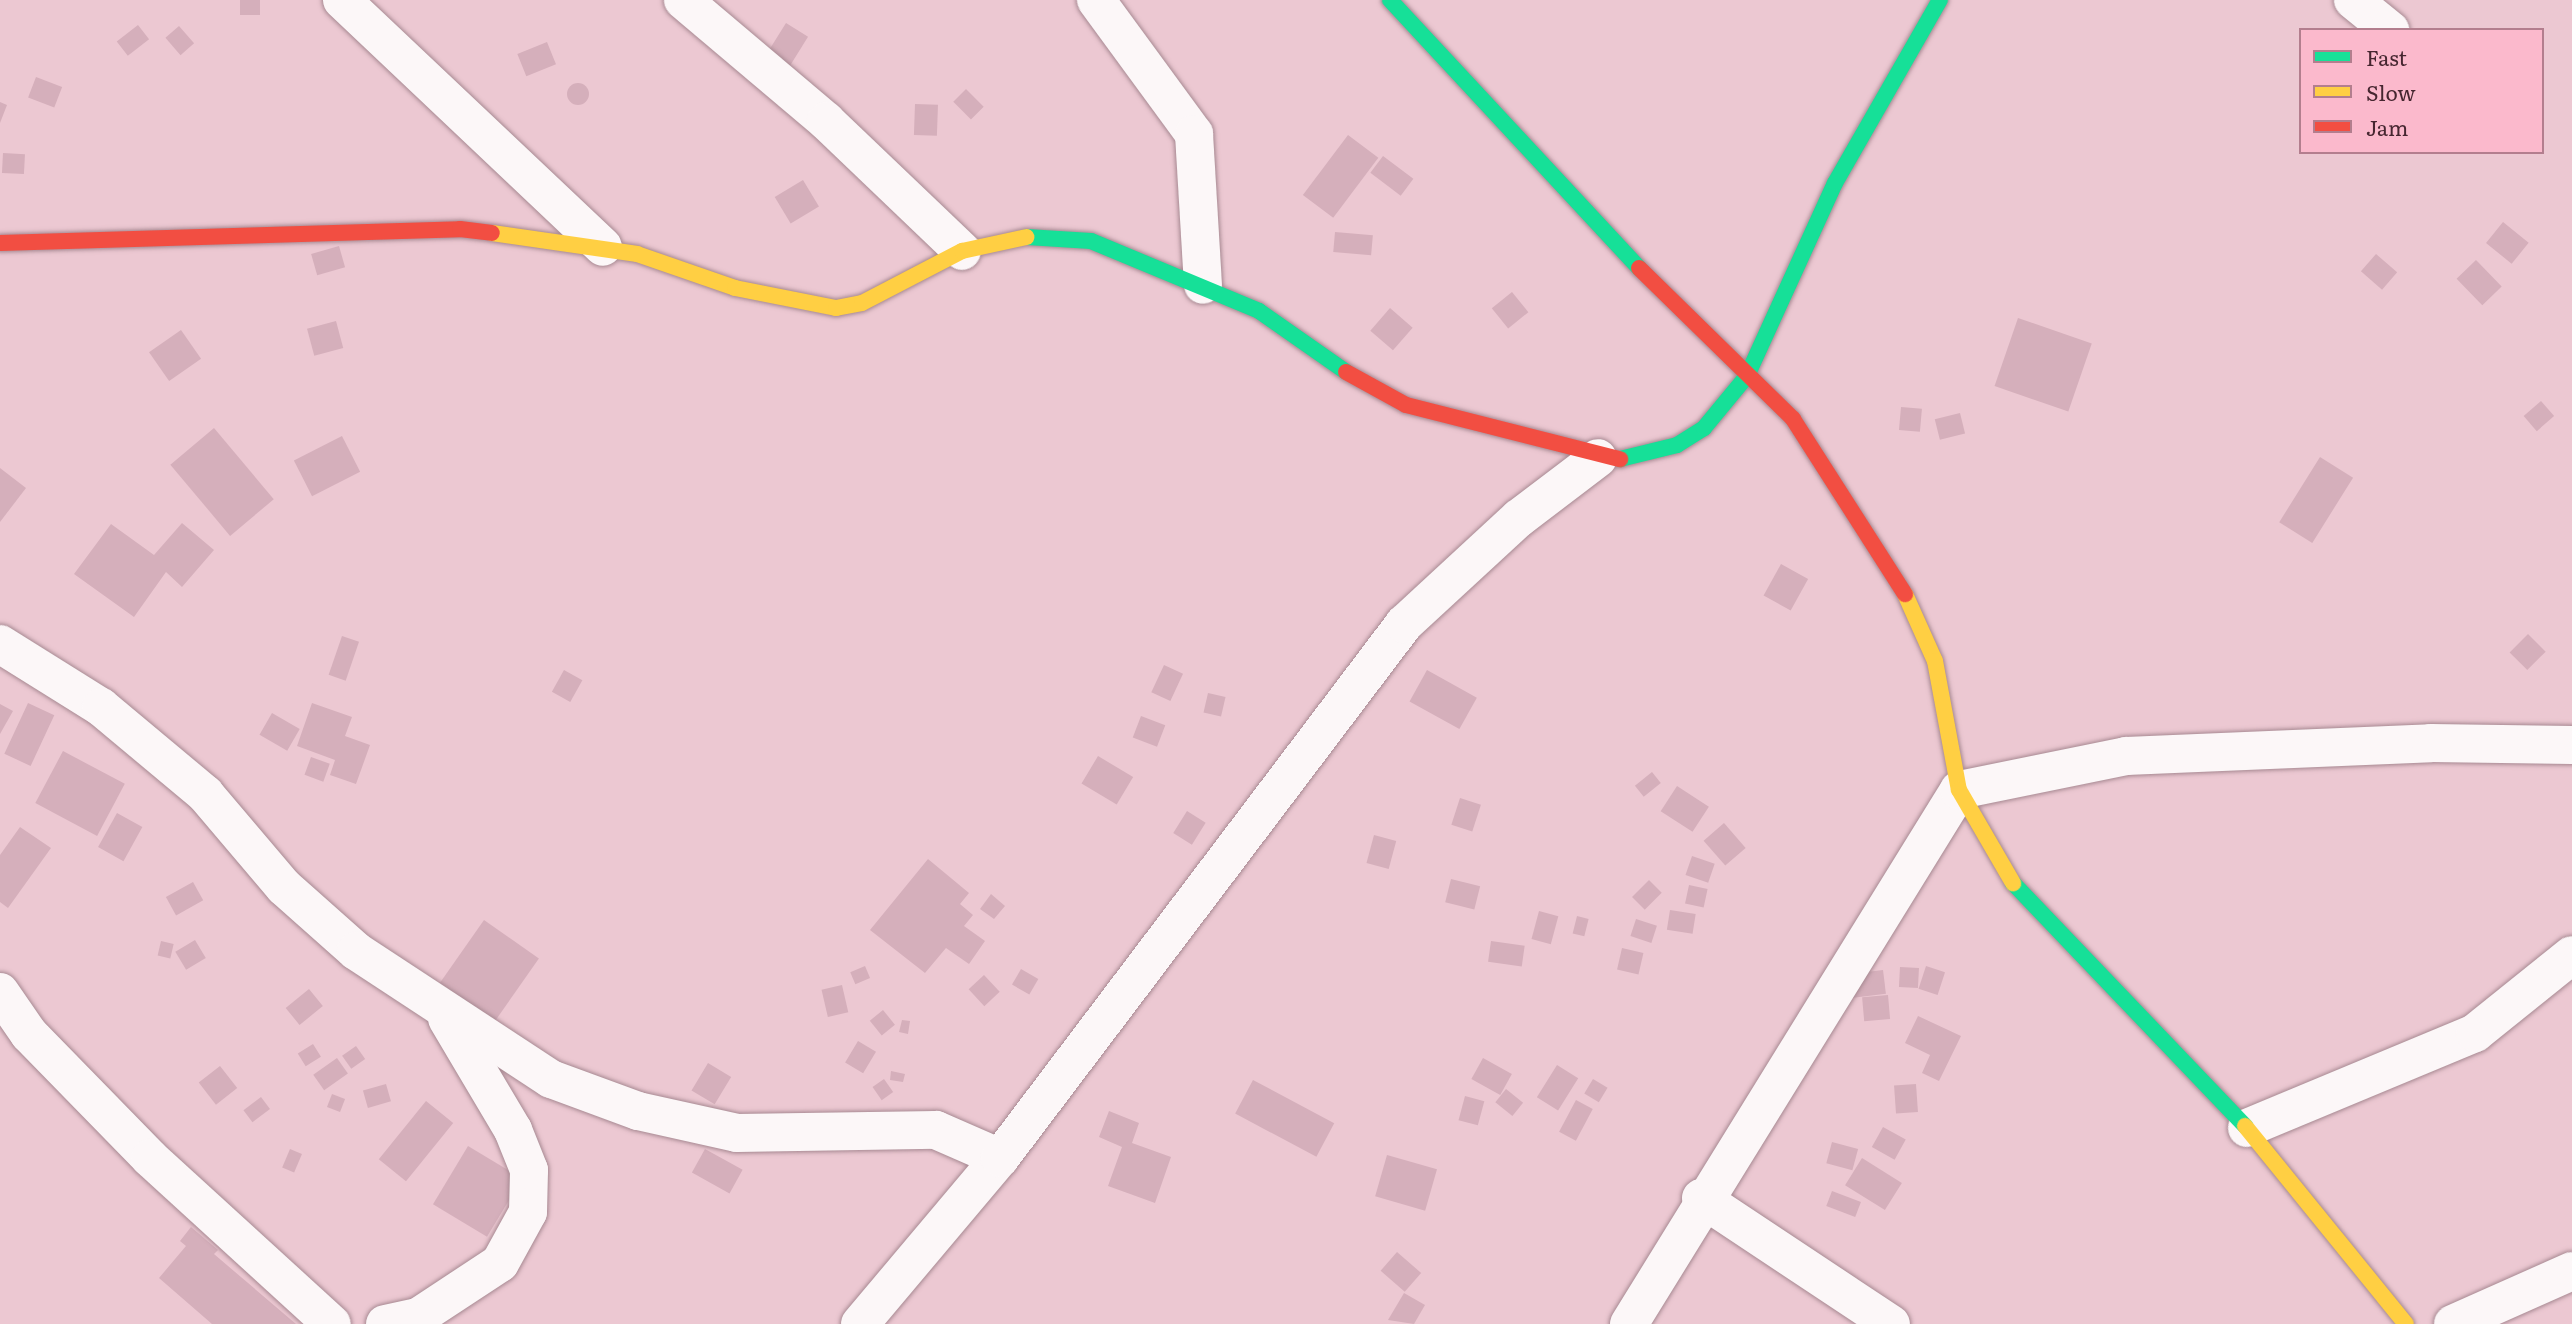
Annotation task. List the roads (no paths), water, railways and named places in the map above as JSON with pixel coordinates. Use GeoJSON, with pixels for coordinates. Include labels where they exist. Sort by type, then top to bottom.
{"type":"FeatureCollection","features":[{"type":"Feature","properties":{"kind":"street"},"geometry":{"type":"LineString","coordinates":[[342,0],[603,247]]}},
{"type":"Feature","properties":{"kind":"street"},"geometry":{"type":"LineString","coordinates":[[683,0],[825,121],[962,251]]}},
{"type":"Feature","properties":{"kind":"street"},"geometry":{"type":"LineString","coordinates":[[1096,0],[1194,134],[1202,285]]}},
{"type":"Feature","properties":{"kind":"street"},"geometry":{"type":"LineString","coordinates":[[1390,0],[1746,376],[1793,419],[1909,600],[1935,661],[1959,790],[1994,858],[2028,903],[2247,1128],[2406,1324]]}},
{"type":"Feature","properties":{"kind":"street"},"geometry":{"type":"LineString","coordinates":[[0,243],[460,229],[603,247],[735,288],[836,308],[862,303],[962,251],[1029,237],[1091,241],[1202,285],[1259,312],[1333,365],[1406,405],[1598,458],[1629,460],[1677,445],[1704,428],[1746,376],[1835,183],[1940,0]]}},
{"type":"Feature","properties":{"kind":"street"},"geometry":{"type":"LineString","coordinates":[[2353,0],[2388,28]]}},
{"type":"Feature","properties":{"kind":"street"},"geometry":{"type":"LineString","coordinates":[[860,1324],[1000,1158],[1404,624],[1519,518],[1598,458]]}},
{"type":"Feature","properties":{"kind":"street"},"geometry":{"type":"LineString","coordinates":[[0,645],[101,707],[205,794],[315,914],[444,1014],[551,1079],[638,1111],[737,1133],[936,1130],[1000,1158]]}},
{"type":"Feature","properties":{"kind":"street"},"geometry":{"type":"LineString","coordinates":[[1629,1324],[1701,1198],[1959,790],[2126,756],[2431,743],[2572,745]]}},
{"type":"Feature","properties":{"kind":"street"},"geometry":{"type":"LineString","coordinates":[[2247,1128],[2475,1033],[2572,955]]}},
{"type":"Feature","properties":{"kind":"street"},"geometry":{"type":"LineString","coordinates":[[0,992],[29,1034],[140,1148],[332,1324]]}},
{"type":"Feature","properties":{"kind":"street"},"geometry":{"type":"LineString","coordinates":[[385,1324],[418,1317],[500,1263],[528,1212],[529,1170],[513,1130],[444,1014]]}},
{"type":"Feature","properties":{"kind":"street"},"geometry":{"type":"LineString","coordinates":[[1701,1198],[1891,1324]]}},
{"type":"Feature","properties":{"kind":"street"},"geometry":{"type":"LineString","coordinates":[[2453,1324],[2572,1271]]}}]}
